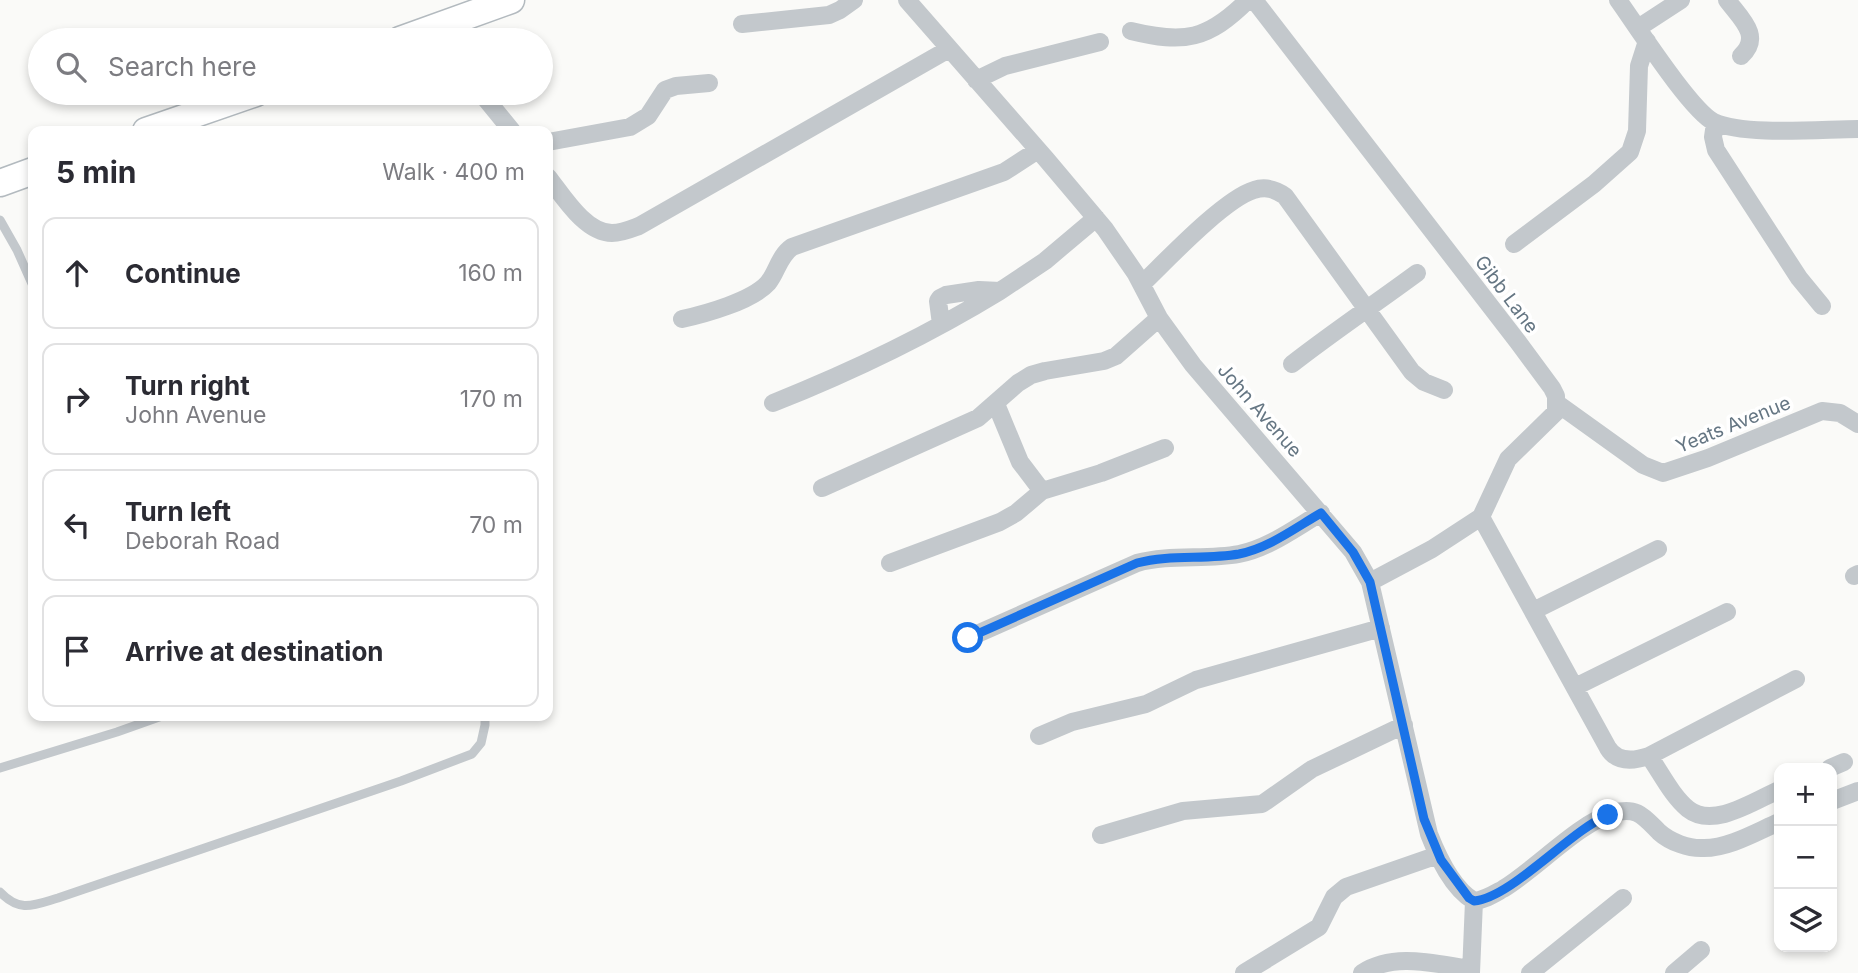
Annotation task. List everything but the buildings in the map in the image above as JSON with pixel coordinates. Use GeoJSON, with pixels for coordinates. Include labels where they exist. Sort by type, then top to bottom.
{"type":"FeatureCollection","features":[{"type":"Feature","properties":{"kind":"main road"},"geometry":{"type":"LineString","coordinates":[[450,28],[511,0]]}},
{"type":"Feature","properties":{"kind":"main road"},"geometry":{"type":"LineString","coordinates":[[160,126],[221,105]]}},
{"type":"Feature","properties":{"kind":"main road"},"geometry":{"type":"LineString","coordinates":[[0,183],[28,173]]}},
{"type":"Feature","properties":{"kind":"street"},"geometry":{"type":"LineString","coordinates":[[742,24],[829,15],[853,0]]}},
{"type":"Feature","properties":{"kind":"street","name":"John Avenue"},"geometry":{"type":"LineString","coordinates":[[906,0],[1096,218],[1142,284],[1159,318],[1193,365],[1353,552],[1370,582],[1424,819],[1438,855],[1460,888],[1474,901]]}},
{"type":"Feature","properties":{"kind":"street"},"geometry":{"type":"LineString","coordinates":[[1131,31],[1165,39],[1196,35],[1220,24],[1248,0]]}},
{"type":"Feature","properties":{"kind":"street","name":"Gibb Lane"},"geometry":{"type":"LineString","coordinates":[[1254,0],[1547,380],[1558,404]]}},
{"type":"Feature","properties":{"kind":"street"},"geometry":{"type":"LineString","coordinates":[[1618,0],[1699,111],[1716,123],[1763,130],[1858,129]]}},
{"type":"Feature","properties":{"kind":"street"},"geometry":{"type":"LineString","coordinates":[[1514,244],[1594,184],[1630,152],[1637,131],[1643,34],[1681,0]]}},
{"type":"Feature","properties":{"kind":"street"},"geometry":{"type":"LineString","coordinates":[[1727,0],[1750,32],[1752,40],[1747,51],[1741,56]]}},
{"type":"Feature","properties":{"kind":"street"},"geometry":{"type":"LineString","coordinates":[[976,80],[1005,66],[1100,42]]}},
{"type":"Feature","properties":{"kind":"street"},"geometry":{"type":"LineString","coordinates":[[553,183],[586,222],[603,232],[620,232],[639,226],[949,49]]}},
{"type":"Feature","properties":{"kind":"street"},"geometry":{"type":"LineString","coordinates":[[553,141],[629,127],[648,116],[665,90],[676,86],[709,83]]}},
{"type":"Feature","properties":{"kind":"street"},"geometry":{"type":"LineString","coordinates":[[491,105],[508,126]]}},
{"type":"Feature","properties":{"kind":"street"},"geometry":{"type":"LineString","coordinates":[[1716,123],[1713,137],[1716,150],[1799,278],[1822,306]]}},
{"type":"Feature","properties":{"kind":"street"},"geometry":{"type":"LineString","coordinates":[[682,319],[718,310],[766,285],[784,253],[792,247],[1009,170],[1038,149]]}},
{"type":"Feature","properties":{"kind":"street"},"geometry":{"type":"LineString","coordinates":[[1142,284],[1232,203],[1252,190],[1273,189],[1284,197],[1412,372],[1424,382],[1444,390]]}},
{"type":"Feature","properties":{"kind":"street"},"geometry":{"type":"LineString","coordinates":[[773,404],[832,379],[941,324],[938,301],[940,298],[979,290],[1000,291],[1039,265],[1096,218]]}},
{"type":"Feature","properties":{"kind":"street"},"geometry":{"type":"LineString","coordinates":[[1292,364],[1346,322],[1417,273]]}},
{"type":"Feature","properties":{"kind":"street"},"geometry":{"type":"LineString","coordinates":[[822,488],[978,418],[1018,383],[1031,376],[1104,361],[1116,356],[1159,318]]}},
{"type":"Feature","properties":{"kind":"street"},"geometry":{"type":"LineString","coordinates":[[996,404],[1020,462],[1042,491]]}},
{"type":"Feature","properties":{"kind":"street"},"geometry":{"type":"LineString","coordinates":[[1370,582],[1432,549],[1481,517],[1508,459],[1553,418],[1558,404]]}},
{"type":"Feature","properties":{"kind":"street","name":"Yeats Avenue"},"geometry":{"type":"LineString","coordinates":[[1558,404],[1643,465],[1662,472],[1684,467],[1822,411],[1840,413],[1858,424]]}},
{"type":"Feature","properties":{"kind":"street"},"geometry":{"type":"LineString","coordinates":[[890,563],[1000,522],[1016,513],[1042,491],[1101,473],[1165,448]]}},
{"type":"Feature","properties":{"kind":"street"},"geometry":{"type":"LineString","coordinates":[[968,638],[1137,563],[1242,553],[1268,544],[1321,513]]}},
{"type":"Feature","properties":{"kind":"street"},"geometry":{"type":"LineString","coordinates":[[1481,517],[1612,754],[1623,759],[1649,756],[1796,679]]}},
{"type":"Feature","properties":{"kind":"street"},"geometry":{"type":"LineString","coordinates":[[1532,611],[1658,549]]}},
{"type":"Feature","properties":{"kind":"street"},"geometry":{"type":"LineString","coordinates":[[1575,687],[1727,612]]}},
{"type":"Feature","properties":{"kind":"street"},"geometry":{"type":"LineString","coordinates":[[1039,736],[1072,722],[1146,704],[1196,680],[1381,628]]}},
{"type":"Feature","properties":{"kind":"street"},"geometry":{"type":"LineString","coordinates":[[1101,835],[1183,811],[1262,804],[1312,769],[1404,726]]}},
{"type":"Feature","properties":{"kind":"street"},"geometry":{"type":"LineString","coordinates":[[1649,756],[1684,804],[1696,814],[1705,817],[1725,813],[1774,792]]}},
{"type":"Feature","properties":{"kind":"street"},"geometry":{"type":"LineString","coordinates":[[1837,799],[1858,791]]}},
{"type":"Feature","properties":{"kind":"street"},"geometry":{"type":"LineString","coordinates":[[1362,973],[1377,965],[1401,961],[1471,971],[1474,901],[1486,899],[1513,883],[1600,818],[1624,811],[1646,817],[1661,834],[1677,843],[1704,848],[1719,846],[1774,824]]}},
{"type":"Feature","properties":{"kind":"street"},"geometry":{"type":"LineString","coordinates":[[1244,973],[1319,927],[1334,897],[1346,887],[1438,855]]}},
{"type":"Feature","properties":{"kind":"street"},"geometry":{"type":"LineString","coordinates":[[1531,973],[1623,898]]}},
{"type":"Feature","properties":{"kind":"street"},"geometry":{"type":"LineString","coordinates":[[1674,973],[1701,950]]}},
{"type":"Feature","properties":{"kind":"lane"},"geometry":{"type":"LineString","coordinates":[[0,220],[28,272]]}},
{"type":"Feature","properties":{"kind":"lane"},"geometry":{"type":"LineString","coordinates":[[0,768],[148,721]]}},
{"type":"Feature","properties":{"kind":"lane"},"geometry":{"type":"LineString","coordinates":[[0,892],[8,901],[22,906],[49,901],[401,781],[472,754],[481,743],[484,721]]}},
{"type":"Feature","properties":{"kind":"route"},"geometry":{"type":"LineString","coordinates":[[968,638],[1137,563],[1242,553],[1268,544],[1321,513],[1353,552],[1370,582],[1424,819],[1441,860],[1469,898],[1474,901],[1486,899],[1513,883],[1590,825],[1608,815]]}}]}
